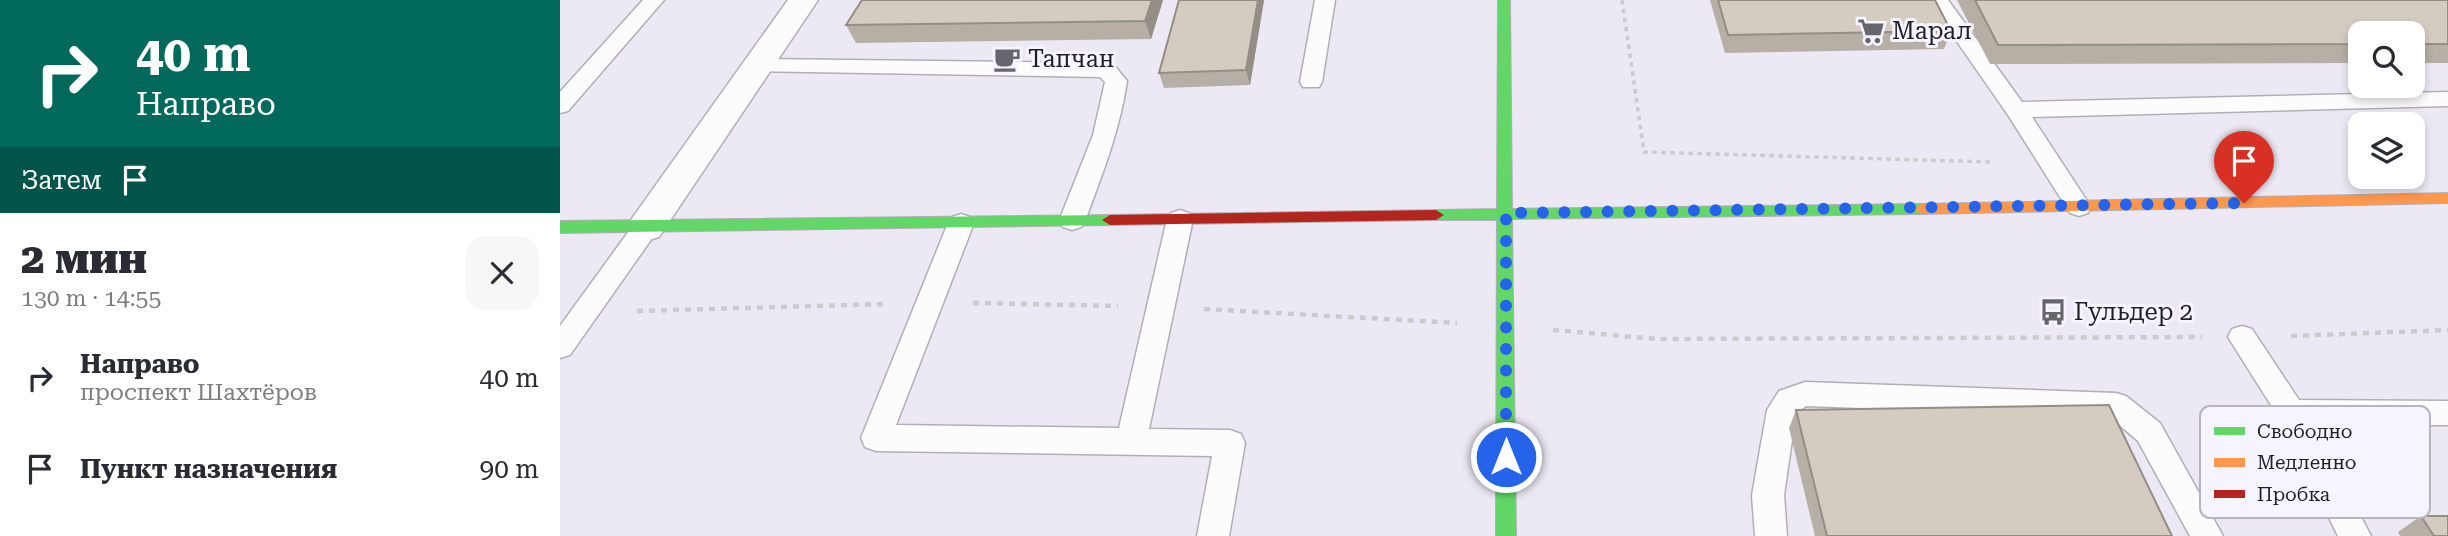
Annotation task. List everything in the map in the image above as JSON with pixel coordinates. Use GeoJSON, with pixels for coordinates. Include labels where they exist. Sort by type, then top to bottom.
{"type":"FeatureCollection","features":[{"type":"Feature","properties":{"kind":"street"},"geometry":{"type":"LineString","coordinates":[[646,227],[803,0]]}},
{"type":"Feature","properties":{"kind":"street"},"geometry":{"type":"LineString","coordinates":[[1504,0],[1506,536]]}},
{"type":"Feature","properties":{"kind":"street"},"geometry":{"type":"LineString","coordinates":[[560,227],[2080,207],[2448,198]]}},
{"type":"Feature","properties":{"kind":"lane"},"geometry":{"type":"LineString","coordinates":[[560,106],[654,0]]}},
{"type":"Feature","properties":{"kind":"lane"},"geometry":{"type":"LineString","coordinates":[[1311,82],[1325,0]]}},
{"type":"Feature","properties":{"kind":"lane"},"geometry":{"type":"LineString","coordinates":[[1938,0],[2080,207]]}},
{"type":"Feature","properties":{"kind":"lane"},"geometry":{"type":"LineString","coordinates":[[758,66],[1106,70],[1116,81],[1114,99],[1100,147],[1072,221]]}},
{"type":"Feature","properties":{"kind":"lane"},"geometry":{"type":"LineString","coordinates":[[2016,110],[2448,99]]}},
{"type":"Feature","properties":{"kind":"lane"},"geometry":{"type":"LineString","coordinates":[[1131,441],[1180,219]]}},
{"type":"Feature","properties":{"kind":"lane"},"geometry":{"type":"LineString","coordinates":[[961,223],[876,438],[1230,443],[1213,536]]}},
{"type":"Feature","properties":{"kind":"lane"},"geometry":{"type":"LineString","coordinates":[[560,347],[646,227]]}},
{"type":"Feature","properties":{"kind":"lane"},"geometry":{"type":"LineString","coordinates":[[2242,337],[2287,406]]}},
{"type":"Feature","properties":{"kind":"lane"},"geometry":{"type":"LineString","coordinates":[[1772,536],[1769,495],[1782,410],[1789,400],[1805,394],[2116,405],[2149,432],[2207,536]]}},
{"type":"Feature","properties":{"kind":"lane"},"geometry":{"type":"LineString","coordinates":[[2430,413],[2448,413]]}},
{"type":"Feature","properties":{"kind":"lane"},"geometry":{"type":"LineString","coordinates":[[2346,518],[2355,536]]}},
{"type":"Feature","properties":{"kind":"path"},"geometry":{"type":"LineString","coordinates":[[1622,0],[1644,152],[2051,162]]}},
{"type":"Feature","properties":{"kind":"building"},"geometry":{"type":"Polygon","coordinates":[[[862,0],[1152,0],[1145,21],[846,25],[862,0]]]}},
{"type":"Feature","properties":{"kind":"building"},"geometry":{"type":"Polygon","coordinates":[[[1179,0],[1258,0],[1246,70],[1159,73],[1179,0]]]}},
{"type":"Feature","properties":{"kind":"building"},"geometry":{"type":"Polygon","coordinates":[[[1718,0],[1935,0],[1951,31],[1728,35],[1718,0]]]}},
{"type":"Feature","properties":{"kind":"building"},"geometry":{"type":"Polygon","coordinates":[[[1975,0],[2448,0],[2448,44],[2425,44],[2425,21],[2348,21],[2348,44],[1998,45],[1975,0]]]}},
{"type":"Feature","properties":{"kind":"building"},"geometry":{"type":"Polygon","coordinates":[[[2109,405],[2172,536],[1827,536],[1796,410],[2109,405]]]}},
{"type":"Feature","properties":{"kind":"building"},"geometry":{"type":"Polygon","coordinates":[[[2448,516],[2448,536],[2434,536],[2422,518],[2448,516]]]}},
{"type":"Feature","properties":{"kind":"traffic: fast"},"geometry":{"type":"LineString","coordinates":[[1504,0],[1506,536]]}},
{"type":"Feature","properties":{"kind":"traffic: fast"},"geometry":{"type":"LineString","coordinates":[[1436,215],[1921,209]]}},
{"type":"Feature","properties":{"kind":"traffic: fast"},"geometry":{"type":"LineString","coordinates":[[560,227],[1110,220]]}},
{"type":"Feature","properties":{"kind":"traffic: slow"},"geometry":{"type":"LineString","coordinates":[[1921,209],[2448,198]]}},
{"type":"Feature","properties":{"kind":"traffic: jam"},"geometry":{"type":"LineString","coordinates":[[1110,220],[1436,215]]}},
{"type":"Feature","properties":{"kind":"place","name":"Марал"},"geometry":{"type":"Point","coordinates":[1871,31]}},
{"type":"Feature","properties":{"kind":"place","name":"Тапчан"},"geometry":{"type":"Point","coordinates":[1007,59]}},
{"type":"Feature","properties":{"kind":"place","name":"Гульдер 2"},"geometry":{"type":"Point","coordinates":[2053,312]}},
{"type":"Feature","properties":{"kind":"route"},"geometry":{"type":"LineString","coordinates":[[1506,457],[1506,213],[2244,203]]}}]}
